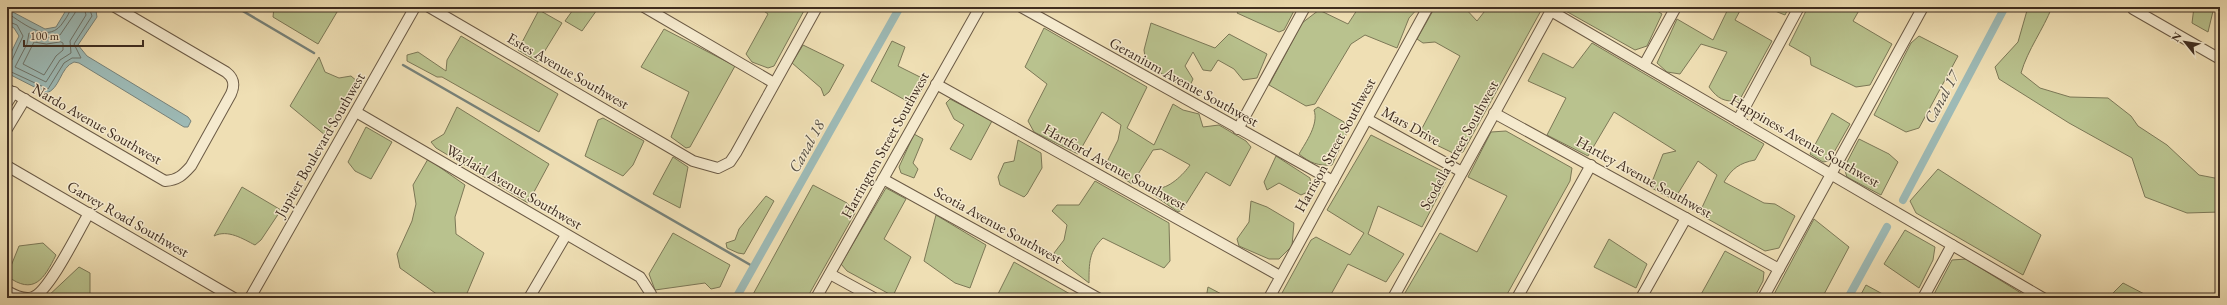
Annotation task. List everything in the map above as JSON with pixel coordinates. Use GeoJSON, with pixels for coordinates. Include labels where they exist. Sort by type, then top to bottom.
{"type":"FeatureCollection","features":[{"type":"Feature","properties":{"kind":"street","name":"Nardo Avenue Southwest"},"geometry":{"type":"LineString","coordinates":[[10,91],[166,181],[174,180],[183,176],[191,166],[231,94],[234,88],[232,79],[226,72],[115,7]]}},
{"type":"Feature","properties":{"kind":"street","name":"Jupiter Boulevard Southwest"},"geometry":{"type":"LineString","coordinates":[[250,298],[416,7]]}},
{"type":"Feature","properties":{"kind":"street","name":"Estes Avenue Southwest"},"geometry":{"type":"LineString","coordinates":[[429,7],[693,161],[718,168],[730,162],[736,153],[817,7]]}},
{"type":"Feature","properties":{"kind":"street"},"geometry":{"type":"LineString","coordinates":[[644,7],[774,83]]}},
{"type":"Feature","properties":{"kind":"street","name":"Harrington Street Southwest"},"geometry":{"type":"LineString","coordinates":[[816,298],[980,7]]}},
{"type":"Feature","properties":{"kind":"street","name":"Geranium Avenue Southwest"},"geometry":{"type":"LineString","coordinates":[[1021,7],[1333,181]]}},
{"type":"Feature","properties":{"kind":"street"},"geometry":{"type":"LineString","coordinates":[[1238,129],[1305,7]]}},
{"type":"Feature","properties":{"kind":"street","name":"Harrison Street Southwest"},"geometry":{"type":"LineString","coordinates":[[1268,298],[1428,7]]}},
{"type":"Feature","properties":{"kind":"street"},"geometry":{"type":"LineString","coordinates":[[1644,66],[1676,7]]}},
{"type":"Feature","properties":{"kind":"street"},"geometry":{"type":"LineString","coordinates":[[1738,120],[1799,7]]}},
{"type":"Feature","properties":{"kind":"street"},"geometry":{"type":"LineString","coordinates":[[1763,298],[1923,7]]}},
{"type":"Feature","properties":{"kind":"street","name":"Happiness Avenue Southwest"},"geometry":{"type":"LineString","coordinates":[[1552,9],[1644,66],[1832,173],[2043,298]]}},
{"type":"Feature","properties":{"kind":"street","name":"Scodella Street Southwest"},"geometry":{"type":"LineString","coordinates":[[1393,298],[1552,9]]}},
{"type":"Feature","properties":{"kind":"street"},"geometry":{"type":"LineString","coordinates":[[2134,9],[2220,59]]}},
{"type":"Feature","properties":{"kind":"street","name":"Hartford Avenue Southwest"},"geometry":{"type":"LineString","coordinates":[[936,84],[1280,276]]}},
{"type":"Feature","properties":{"kind":"street"},"geometry":{"type":"LineString","coordinates":[[7,103],[10,91]]}},
{"type":"Feature","properties":{"kind":"street"},"geometry":{"type":"LineString","coordinates":[[7,129],[25,99]]}},
{"type":"Feature","properties":{"kind":"street","name":"Waylaid Avenue Southwest"},"geometry":{"type":"LineString","coordinates":[[356,112],[640,277],[651,296]]}},
{"type":"Feature","properties":{"kind":"street","name":"Hartley Avenue Southwest"},"geometry":{"type":"LineString","coordinates":[[1494,113],[1779,269]]}},
{"type":"Feature","properties":{"kind":"street","name":"Mars Drive"},"geometry":{"type":"LineString","coordinates":[[1367,119],[1462,172]]}},
{"type":"Feature","properties":{"kind":"street"},"geometry":{"type":"LineString","coordinates":[[1517,298],[1591,165]]}},
{"type":"Feature","properties":{"kind":"street","name":"Garvey Road Southwest"},"geometry":{"type":"LineString","coordinates":[[7,166],[234,298]]}},
{"type":"Feature","properties":{"kind":"street","name":"Scotia Avenue Southwest"},"geometry":{"type":"LineString","coordinates":[[883,179],[1098,298]]}},
{"type":"Feature","properties":{"kind":"street"},"geometry":{"type":"LineString","coordinates":[[7,291],[22,298],[34,297],[46,288],[89,213]]}},
{"type":"Feature","properties":{"kind":"street"},"geometry":{"type":"LineString","coordinates":[[1641,298],[1686,218]]}},
{"type":"Feature","properties":{"kind":"street"},"geometry":{"type":"LineString","coordinates":[[529,298],[566,235]]}},
{"type":"Feature","properties":{"kind":"street"},"geometry":{"type":"LineString","coordinates":[[1923,298],[1952,245]]}},
{"type":"Feature","properties":{"kind":"street"},"geometry":{"type":"LineString","coordinates":[[830,274],[874,298]]}},
{"type":"Feature","properties":{"kind":"green space"},"geometry":{"type":"Polygon","coordinates":[[[274,7],[340,7],[318,44],[273,17],[274,7]]]}},
{"type":"Feature","properties":{"kind":"green space"},"geometry":{"type":"Polygon","coordinates":[[[575,7],[599,7],[582,31],[565,21],[575,7]]]}},
{"type":"Feature","properties":{"kind":"green space"},"geometry":{"type":"Polygon","coordinates":[[[758,7],[806,7],[774,66],[768,68],[752,62],[746,54],[768,14],[758,7]]]}},
{"type":"Feature","properties":{"kind":"green space"},"geometry":{"type":"Polygon","coordinates":[[[1241,7],[1296,7],[1284,30],[1279,32],[1237,13],[1241,7]]]}},
{"type":"Feature","properties":{"kind":"green space"},"geometry":{"type":"Polygon","coordinates":[[[1359,7],[1419,7],[1409,18],[1397,48],[1365,35],[1351,44],[1315,104],[1306,106],[1269,85],[1302,23],[1319,10],[1348,24],[1359,7]]]}},
{"type":"Feature","properties":{"kind":"green space"},"geometry":{"type":"Polygon","coordinates":[[[1435,7],[1464,7],[1477,21],[1488,7],[1543,7],[1463,152],[1453,153],[1418,136],[1460,56],[1435,42],[1423,43],[1417,39],[1435,7]]]}},
{"type":"Feature","properties":{"kind":"green space"},"geometry":{"type":"Polygon","coordinates":[[[1565,7],[1651,7],[1662,14],[1647,46],[1635,50],[1564,10],[1565,7]]]}},
{"type":"Feature","properties":{"kind":"green space"},"geometry":{"type":"Polygon","coordinates":[[[1729,7],[1742,7],[1735,20],[1772,41],[1739,101],[1722,99],[1718,97],[1709,87],[1727,52],[1701,44],[1680,74],[1667,72],[1657,63],[1677,19],[1713,40],[1729,7]]]}},
{"type":"Feature","properties":{"kind":"green space"},"geometry":{"type":"Polygon","coordinates":[[[1765,7],[1789,7],[1785,15],[1765,7]]]}},
{"type":"Feature","properties":{"kind":"green space"},"geometry":{"type":"Polygon","coordinates":[[[1808,7],[1861,7],[1853,21],[1892,44],[1870,85],[1856,87],[1811,65],[1810,57],[1789,45],[1808,7]]]}},
{"type":"Feature","properties":{"kind":"green space"},"geometry":{"type":"Polygon","coordinates":[[[2028,7],[2052,7],[2021,73],[2040,88],[2070,97],[2108,98],[2131,116],[2138,126],[2167,145],[2199,175],[2220,179],[2220,212],[2187,213],[2145,197],[2132,158],[2069,123],[1999,79],[1995,67],[2018,42],[2028,7]]]}},
{"type":"Feature","properties":{"kind":"green space"},"geometry":{"type":"Polygon","coordinates":[[[2194,7],[2214,7],[2208,32],[2192,23],[2194,7]]]}},
{"type":"Feature","properties":{"kind":"green space"},"geometry":{"type":"Polygon","coordinates":[[[539,10],[562,23],[538,62],[518,50],[539,10]]]}},
{"type":"Feature","properties":{"kind":"green space"},"geometry":{"type":"Polygon","coordinates":[[[1151,23],[1215,48],[1229,34],[1267,54],[1257,78],[1243,80],[1234,69],[1218,60],[1211,71],[1203,70],[1193,52],[1185,66],[1193,79],[1188,90],[1146,64],[1144,50],[1151,23]]]}},
{"type":"Feature","properties":{"kind":"green space"},"geometry":{"type":"Polygon","coordinates":[[[1044,28],[1147,87],[1127,128],[1154,145],[1173,104],[1183,110],[1199,114],[1203,127],[1219,125],[1246,141],[1251,147],[1230,186],[1206,172],[1182,210],[1178,212],[1142,187],[1144,183],[1156,188],[1166,187],[1180,177],[1190,165],[1161,149],[1153,150],[1132,184],[1105,166],[1118,140],[1121,125],[1102,112],[1078,154],[1034,132],[1028,121],[1047,84],[1025,67],[1044,28]]]}},
{"type":"Feature","properties":{"kind":"green space"},"geometry":{"type":"Polygon","coordinates":[[[664,29],[735,66],[690,147],[686,148],[671,137],[689,92],[641,67],[664,29]]]}},
{"type":"Feature","properties":{"kind":"green space"},"geometry":{"type":"Polygon","coordinates":[[[461,36],[558,94],[539,132],[442,77],[437,77],[407,61],[407,55],[418,52],[446,71],[447,60],[461,36]]]}},
{"type":"Feature","properties":{"kind":"green space"},"geometry":{"type":"Polygon","coordinates":[[[1919,36],[1958,56],[1919,128],[1906,132],[1874,115],[1911,43],[1919,36]]]}},
{"type":"Feature","properties":{"kind":"green space"},"geometry":{"type":"Polygon","coordinates":[[[892,41],[905,47],[898,66],[926,80],[914,105],[871,81],[892,41]]]}},
{"type":"Feature","properties":{"kind":"green space"},"geometry":{"type":"Polygon","coordinates":[[[1592,43],[1764,144],[1755,160],[1737,167],[1730,173],[1724,182],[1764,203],[1775,204],[1795,216],[1779,248],[1765,251],[1699,214],[1717,175],[1698,161],[1674,200],[1650,187],[1663,154],[1676,151],[1614,112],[1588,156],[1547,135],[1566,98],[1528,81],[1543,53],[1573,68],[1592,43]]]}},
{"type":"Feature","properties":{"kind":"green space"},"geometry":{"type":"Polygon","coordinates":[[[803,45],[844,65],[829,92],[824,96],[821,88],[792,63],[803,45]]]}},
{"type":"Feature","properties":{"kind":"green space"},"geometry":{"type":"Polygon","coordinates":[[[319,57],[325,72],[339,78],[351,76],[358,82],[325,135],[290,106],[319,57]]]}},
{"type":"Feature","properties":{"kind":"green space"},"geometry":{"type":"Polygon","coordinates":[[[950,99],[992,121],[971,160],[950,149],[964,125],[954,119],[946,103],[950,99]]]}},
{"type":"Feature","properties":{"kind":"green space"},"geometry":{"type":"Polygon","coordinates":[[[457,107],[549,164],[528,203],[436,148],[431,142],[444,134],[457,107]]]}},
{"type":"Feature","properties":{"kind":"green space"},"geometry":{"type":"Polygon","coordinates":[[[1318,107],[1344,122],[1346,135],[1332,165],[1314,163],[1299,154],[1311,133],[1315,121],[1314,110],[1318,107]]]}},
{"type":"Feature","properties":{"kind":"green space"},"geometry":{"type":"Polygon","coordinates":[[[1832,113],[1850,124],[1829,161],[1823,162],[1810,154],[1832,113]]]}},
{"type":"Feature","properties":{"kind":"green space"},"geometry":{"type":"Polygon","coordinates":[[[603,118],[644,141],[633,165],[623,176],[585,156],[598,120],[603,118]]]}},
{"type":"Feature","properties":{"kind":"green space"},"geometry":{"type":"Polygon","coordinates":[[[366,127],[392,142],[371,179],[355,171],[348,162],[366,127]]]}},
{"type":"Feature","properties":{"kind":"green space"},"geometry":{"type":"Polygon","coordinates":[[[1506,131],[1572,168],[1570,181],[1505,298],[1402,298],[1440,233],[1477,252],[1507,196],[1468,177],[1491,132],[1506,131]]]}},
{"type":"Feature","properties":{"kind":"green space"},"geometry":{"type":"Polygon","coordinates":[[[914,134],[923,139],[913,163],[918,169],[914,178],[901,173],[899,167],[914,134]]]}},
{"type":"Feature","properties":{"kind":"green space"},"geometry":{"type":"Polygon","coordinates":[[[1371,135],[1446,173],[1447,179],[1422,227],[1378,206],[1368,234],[1404,254],[1386,282],[1348,264],[1329,298],[1290,298],[1282,293],[1311,240],[1316,237],[1350,255],[1364,233],[1327,210],[1371,135]]]}},
{"type":"Feature","properties":{"kind":"green space"},"geometry":{"type":"Polygon","coordinates":[[[1859,139],[1889,154],[1898,162],[1881,195],[1847,177],[1844,168],[1859,139]]]}},
{"type":"Feature","properties":{"kind":"green space"},"geometry":{"type":"Polygon","coordinates":[[[1018,140],[1041,153],[1042,168],[1024,197],[1000,185],[998,177],[1004,163],[1014,161],[1018,140]]]}},
{"type":"Feature","properties":{"kind":"green space"},"geometry":{"type":"Polygon","coordinates":[[[1276,156],[1310,178],[1312,190],[1301,195],[1279,183],[1267,190],[1264,182],[1276,156]]]}},
{"type":"Feature","properties":{"kind":"green space"},"geometry":{"type":"Polygon","coordinates":[[[673,157],[688,167],[680,208],[653,194],[673,157]]]}},
{"type":"Feature","properties":{"kind":"green space"},"geometry":{"type":"Polygon","coordinates":[[[428,159],[465,185],[455,217],[456,234],[484,253],[465,298],[438,298],[438,295],[400,268],[397,254],[412,221],[416,204],[413,185],[428,159]]]}},
{"type":"Feature","properties":{"kind":"green space"},"geometry":{"type":"Polygon","coordinates":[[[1938,169],[2041,235],[2023,275],[1916,213],[1910,201],[1938,169]]]}},
{"type":"Feature","properties":{"kind":"green space"},"geometry":{"type":"Polygon","coordinates":[[[1095,181],[1169,223],[1170,261],[1164,268],[1103,238],[1092,253],[1089,269],[1089,283],[1067,266],[1054,253],[1064,240],[1067,225],[1052,211],[1057,205],[1079,205],[1095,181]]]}},
{"type":"Feature","properties":{"kind":"green space"},"geometry":{"type":"Polygon","coordinates":[[[813,185],[847,203],[855,213],[807,298],[751,298],[813,185]]]}},
{"type":"Feature","properties":{"kind":"green space"},"geometry":{"type":"Polygon","coordinates":[[[242,187],[281,210],[261,240],[255,245],[230,234],[219,234],[214,236],[242,187]]]}},
{"type":"Feature","properties":{"kind":"green space"},"geometry":{"type":"Polygon","coordinates":[[[886,188],[906,199],[884,239],[911,257],[893,296],[847,271],[841,264],[886,188]]]}},
{"type":"Feature","properties":{"kind":"green space"},"geometry":{"type":"Polygon","coordinates":[[[766,196],[774,201],[744,254],[727,248],[726,243],[735,240],[739,229],[766,196]]]}},
{"type":"Feature","properties":{"kind":"green space"},"geometry":{"type":"Polygon","coordinates":[[[1251,201],[1267,207],[1294,223],[1292,246],[1279,259],[1269,259],[1239,246],[1237,239],[1249,222],[1251,201]]]}},
{"type":"Feature","properties":{"kind":"green space"},"geometry":{"type":"Polygon","coordinates":[[[936,215],[986,245],[970,288],[955,283],[924,261],[936,215]]]}},
{"type":"Feature","properties":{"kind":"green space"},"geometry":{"type":"Polygon","coordinates":[[[1814,219],[1849,247],[1822,298],[1772,298],[1814,219]]]}},
{"type":"Feature","properties":{"kind":"green space"},"geometry":{"type":"Polygon","coordinates":[[[1905,230],[1935,247],[1933,260],[1919,288],[1884,264],[1905,230]]]}},
{"type":"Feature","properties":{"kind":"green space"},"geometry":{"type":"Polygon","coordinates":[[[673,233],[730,265],[720,287],[711,289],[705,283],[655,290],[649,274],[673,233]]]}},
{"type":"Feature","properties":{"kind":"green space"},"geometry":{"type":"Polygon","coordinates":[[[1609,239],[1647,264],[1636,288],[1594,267],[1609,239]]]}},
{"type":"Feature","properties":{"kind":"green space"},"geometry":{"type":"Polygon","coordinates":[[[43,243],[56,255],[47,271],[37,282],[24,285],[7,276],[19,246],[43,243]]]}},
{"type":"Feature","properties":{"kind":"green space"},"geometry":{"type":"Polygon","coordinates":[[[1725,251],[1764,272],[1763,281],[1754,298],[1699,298],[1725,251]]]}},
{"type":"Feature","properties":{"kind":"green space"},"geometry":{"type":"Polygon","coordinates":[[[1966,259],[2029,298],[1936,298],[1933,296],[1952,260],[1966,259]]]}},
{"type":"Feature","properties":{"kind":"green space"},"geometry":{"type":"Polygon","coordinates":[[[1014,262],[1077,298],[996,298],[1014,262]]]}},
{"type":"Feature","properties":{"kind":"green space"},"geometry":{"type":"Polygon","coordinates":[[[79,267],[90,273],[90,298],[46,298],[79,267]]]}},
{"type":"Feature","properties":{"kind":"green space"},"geometry":{"type":"Polygon","coordinates":[[[2123,283],[2152,298],[2108,298],[2123,283]]]}},
{"type":"Feature","properties":{"kind":"green space"},"geometry":{"type":"Polygon","coordinates":[[[1866,285],[1890,298],[1859,298],[1866,285]]]}},
{"type":"Feature","properties":{"kind":"green space"},"geometry":{"type":"Polygon","coordinates":[[[1208,287],[1229,298],[1206,298],[1208,287]]]}},
{"type":"Feature","properties":{"kind":"water"},"geometry":{"type":"Polygon","coordinates":[[[68,7],[91,7],[96,11],[97,17],[78,45],[87,56],[188,117],[191,121],[188,127],[184,127],[79,63],[74,62],[69,65],[54,88],[46,93],[7,73],[7,61],[19,36],[14,28],[7,24],[7,9],[45,29],[56,27],[68,7]]]}},
{"type":"Feature","properties":{"kind":"waterway"},"geometry":{"type":"LineString","coordinates":[[236,7],[314,53]]}},
{"type":"Feature","properties":{"kind":"waterway","name":"Canal 18"},"geometry":{"type":"LineString","coordinates":[[736,298],[900,7]]}},
{"type":"Feature","properties":{"kind":"waterway","name":"Canal 17"},"geometry":{"type":"LineString","coordinates":[[1903,200],[2005,7]]}},
{"type":"Feature","properties":{"kind":"waterway"},"geometry":{"type":"LineString","coordinates":[[403,65],[754,267]]}},
{"type":"Feature","properties":{"kind":"waterway","name":"Canal 17"},"geometry":{"type":"LineString","coordinates":[[1848,298],[1887,227]]}}]}
